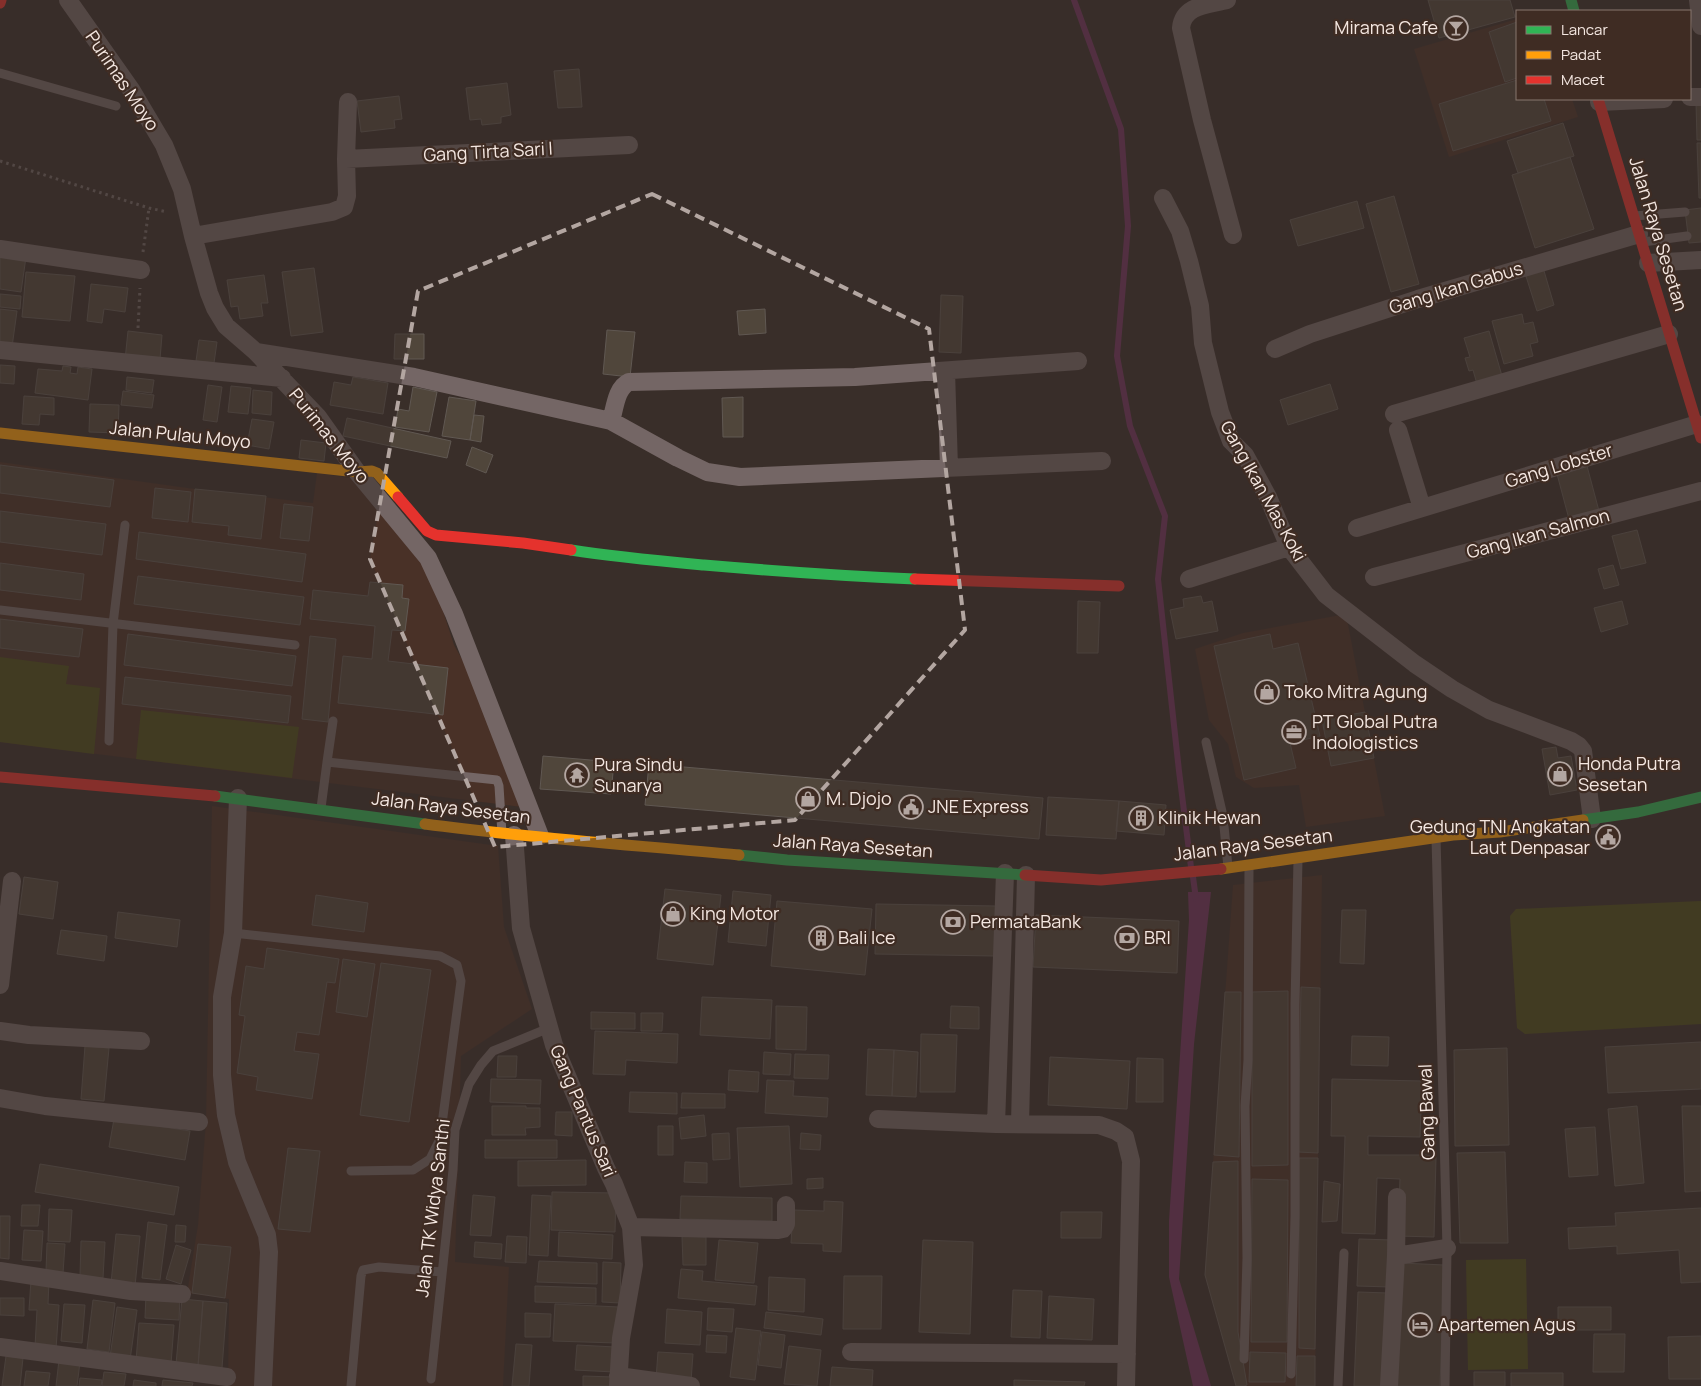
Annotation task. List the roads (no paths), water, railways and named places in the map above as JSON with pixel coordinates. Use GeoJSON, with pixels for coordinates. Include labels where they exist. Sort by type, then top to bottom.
{"type":"FeatureCollection","features":[{"type":"Feature","properties":{"kind":"main road","name":"Jalan Raya Sesetan"},"geometry":{"type":"LineString","coordinates":[[1599,100],[1669,334],[1693,381],[1699,431]]}},
{"type":"Feature","properties":{"kind":"main road","name":"Jalan Pulau Moyo"},"geometry":{"type":"LineString","coordinates":[[0,433],[357,472],[372,471],[377,473],[427,531],[436,535],[523,543],[609,556],[752,570],[863,577],[1119,586]]}},
{"type":"Feature","properties":{"kind":"main road","name":"Jalan Raya Sesetan"},"geometry":{"type":"LineString","coordinates":[[0,777],[238,798],[508,835],[540,836],[787,860],[1100,880],[1207,870],[1436,838],[1500,832],[1638,812],[1701,797]]}},
{"type":"Feature","properties":{"kind":"street","name":"Purimas Moyo"},"geometry":{"type":"LineString","coordinates":[[68,0],[132,92],[164,145],[182,190],[193,236],[215,308],[226,326],[256,352],[318,418],[357,472],[428,558],[454,614],[540,836]]}},
{"type":"Feature","properties":{"kind":"street"},"geometry":{"type":"LineString","coordinates":[[1227,0],[1190,10],[1182,20],[1181,28],[1202,120],[1233,235]]}},
{"type":"Feature","properties":{"kind":"street"},"geometry":{"type":"LineString","coordinates":[[1698,0],[1701,26]]}},
{"type":"Feature","properties":{"kind":"street"},"geometry":{"type":"LineString","coordinates":[[193,236],[332,212],[344,207],[347,196],[348,102]]}},
{"type":"Feature","properties":{"kind":"street","name":"Gang Tirta Sari I"},"geometry":{"type":"LineString","coordinates":[[346,159],[629,144]]}},
{"type":"Feature","properties":{"kind":"street","name":"Gang Ikan Mas Koki"},"geometry":{"type":"LineString","coordinates":[[1163,198],[1180,231],[1189,261],[1200,306],[1203,343],[1220,412],[1231,441],[1245,455],[1268,496],[1289,547],[1326,595],[1415,664],[1488,710],[1571,741],[1579,746],[1583,752],[1592,819]]}},
{"type":"Feature","properties":{"kind":"street","name":"Gang Ikan Gabus"},"geometry":{"type":"LineString","coordinates":[[1275,349],[1310,334],[1418,299],[1640,238]]}},
{"type":"Feature","properties":{"kind":"street"},"geometry":{"type":"LineString","coordinates":[[0,249],[141,270]]}},
{"type":"Feature","properties":{"kind":"street"},"geometry":{"type":"LineString","coordinates":[[1648,263],[1701,260]]}},
{"type":"Feature","properties":{"kind":"street"},"geometry":{"type":"LineString","coordinates":[[1422,508],[1396,422],[1669,334]]}},
{"type":"Feature","properties":{"kind":"street"},"geometry":{"type":"LineString","coordinates":[[0,350],[282,378]]}},
{"type":"Feature","properties":{"kind":"street"},"geometry":{"type":"LineString","coordinates":[[256,352],[414,376],[611,421],[707,472],[740,477],[1102,462]]}},
{"type":"Feature","properties":{"kind":"street"},"geometry":{"type":"LineString","coordinates":[[611,421],[620,390],[623,385],[629,382],[855,377],[1078,361]]}},
{"type":"Feature","properties":{"kind":"street"},"geometry":{"type":"LineString","coordinates":[[946,371],[949,468]]}},
{"type":"Feature","properties":{"kind":"street","name":"Gang Lobster"},"geometry":{"type":"LineString","coordinates":[[1357,528],[1422,508],[1699,431]]}},
{"type":"Feature","properties":{"kind":"street","name":"Gang Ikan Salmon"},"geometry":{"type":"LineString","coordinates":[[1374,577],[1701,491]]}},
{"type":"Feature","properties":{"kind":"street"},"geometry":{"type":"LineString","coordinates":[[1190,578],[1289,547]]}},
{"type":"Feature","properties":{"kind":"street"},"geometry":{"type":"LineString","coordinates":[[238,798],[232,933],[222,997],[222,1075],[226,1115],[237,1162],[268,1235],[269,1252],[263,1386]]}},
{"type":"Feature","properties":{"kind":"street","name":"Gang Pantus Sari"},"geometry":{"type":"LineString","coordinates":[[508,835],[521,928],[554,1045],[631,1227],[634,1264],[620,1338],[618,1381]]}},
{"type":"Feature","properties":{"kind":"street"},"geometry":{"type":"LineString","coordinates":[[996,1124],[1005,874]]}},
{"type":"Feature","properties":{"kind":"street"},"geometry":{"type":"LineString","coordinates":[[1020,1124],[1026,875]]}},
{"type":"Feature","properties":{"kind":"street"},"geometry":{"type":"LineString","coordinates":[[0,985],[12,881]]}},
{"type":"Feature","properties":{"kind":"street"},"geometry":{"type":"LineString","coordinates":[[0,1031],[29,1035],[141,1041]]}},
{"type":"Feature","properties":{"kind":"street"},"geometry":{"type":"LineString","coordinates":[[0,1098],[44,1106],[199,1122]]}},
{"type":"Feature","properties":{"kind":"street"},"geometry":{"type":"LineString","coordinates":[[878,1119],[996,1124],[1100,1125],[1116,1131],[1125,1137],[1131,1160],[1126,1386]]}},
{"type":"Feature","properties":{"kind":"street"},"geometry":{"type":"LineString","coordinates":[[1389,1386],[1397,1197]]}},
{"type":"Feature","properties":{"kind":"street"},"geometry":{"type":"LineString","coordinates":[[631,1227],[778,1230],[783,1229],[786,1224],[786,1205]]}},
{"type":"Feature","properties":{"kind":"street"},"geometry":{"type":"LineString","coordinates":[[1396,1256],[1447,1248]]}},
{"type":"Feature","properties":{"kind":"street"},"geometry":{"type":"LineString","coordinates":[[0,1271],[131,1291],[182,1294]]}},
{"type":"Feature","properties":{"kind":"street"},"geometry":{"type":"LineString","coordinates":[[0,1347],[227,1377]]}},
{"type":"Feature","properties":{"kind":"street"},"geometry":{"type":"LineString","coordinates":[[851,1352],[1127,1354]]}},
{"type":"Feature","properties":{"kind":"street"},"geometry":{"type":"LineString","coordinates":[[618,1381],[691,1386]]}},
{"type":"Feature","properties":{"kind":"lane"},"geometry":{"type":"LineString","coordinates":[[0,73],[116,106]]}},
{"type":"Feature","properties":{"kind":"lane"},"geometry":{"type":"LineString","coordinates":[[1634,216],[1685,212]]}},
{"type":"Feature","properties":{"kind":"lane"},"geometry":{"type":"LineString","coordinates":[[1640,238],[1687,236]]}},
{"type":"Feature","properties":{"kind":"lane"},"geometry":{"type":"LineString","coordinates":[[109,740],[113,624],[125,525]]}},
{"type":"Feature","properties":{"kind":"lane"},"geometry":{"type":"LineString","coordinates":[[0,610],[295,644]]}},
{"type":"Feature","properties":{"kind":"lane"},"geometry":{"type":"LineString","coordinates":[[320,809],[333,721]]}},
{"type":"Feature","properties":{"kind":"lane"},"geometry":{"type":"LineString","coordinates":[[1206,742],[1223,816],[1228,867]]}},
{"type":"Feature","properties":{"kind":"lane"},"geometry":{"type":"LineString","coordinates":[[327,762],[497,780],[508,835]]}},
{"type":"Feature","properties":{"kind":"lane","name":"Gang Bawal"},"geometry":{"type":"LineString","coordinates":[[1436,838],[1447,1248],[1445,1386]]}},
{"type":"Feature","properties":{"kind":"lane"},"geometry":{"type":"LineString","coordinates":[[1290,1374],[1295,1216],[1295,1004],[1298,857]]}},
{"type":"Feature","properties":{"kind":"lane"},"geometry":{"type":"LineString","coordinates":[[1244,1358],[1247,1258],[1245,1106],[1248,1060],[1249,864]]}},
{"type":"Feature","properties":{"kind":"lane"},"geometry":{"type":"LineString","coordinates":[[232,933],[440,956],[457,965],[461,981],[440,1140],[430,1159],[413,1170],[351,1172]]}},
{"type":"Feature","properties":{"kind":"lane","name":"Jalan TK Widya Santhi"},"geometry":{"type":"LineString","coordinates":[[431,1379],[453,1170],[455,1130],[469,1084],[493,1051],[550,1028]]}},
{"type":"Feature","properties":{"kind":"lane"},"geometry":{"type":"LineString","coordinates":[[1338,1386],[1344,1253]]}},
{"type":"Feature","properties":{"kind":"lane"},"geometry":{"type":"LineString","coordinates":[[351,1386],[360,1276],[363,1270],[379,1267],[442,1272]]}},
{"type":"Feature","properties":{"kind":"waterway"},"geometry":{"type":"LineString","coordinates":[[1074,0],[1121,129],[1128,226],[1117,356],[1130,426],[1165,516],[1158,579],[1191,867]]}},
{"type":"Feature","properties":{"kind":"waterway"},"geometry":{"type":"LineString","coordinates":[[1193,877],[1196,899]]}},
{"type":"Feature","properties":{"kind":"place","name":"Mirama Cafe"},"geometry":{"type":"Point","coordinates":[1456,28]}},
{"type":"Feature","properties":{"kind":"place","name":"Toko Mitra Agung"},"geometry":{"type":"Point","coordinates":[1267,692]}},
{"type":"Feature","properties":{"kind":"place","name":"PT Global Putra Indologistics"},"geometry":{"type":"Point","coordinates":[1294,732]}},
{"type":"Feature","properties":{"kind":"place","name":"Honda Putra Sesetan"},"geometry":{"type":"Point","coordinates":[1560,774]}},
{"type":"Feature","properties":{"kind":"place","name":"Pura Sindu Sunarya"},"geometry":{"type":"Point","coordinates":[577,775]}},
{"type":"Feature","properties":{"kind":"place","name":"M. Djojo"},"geometry":{"type":"Point","coordinates":[808,799]}},
{"type":"Feature","properties":{"kind":"place","name":"JNE Express"},"geometry":{"type":"Point","coordinates":[911,807]}},
{"type":"Feature","properties":{"kind":"place","name":"Klinik Hewan"},"geometry":{"type":"Point","coordinates":[1141,818]}},
{"type":"Feature","properties":{"kind":"place","name":"Gedung TNI Angkatan Laut Denpasar"},"geometry":{"type":"Point","coordinates":[1608,837]}},
{"type":"Feature","properties":{"kind":"place","name":"King Motor"},"geometry":{"type":"Point","coordinates":[673,914]}},
{"type":"Feature","properties":{"kind":"place","name":"PermataBank"},"geometry":{"type":"Point","coordinates":[953,922]}},
{"type":"Feature","properties":{"kind":"place","name":"Bali Ice"},"geometry":{"type":"Point","coordinates":[821,938]}},
{"type":"Feature","properties":{"kind":"place","name":"BRI"},"geometry":{"type":"Point","coordinates":[1127,938]}},
{"type":"Feature","properties":{"kind":"place","name":"Apartemen Agus"},"geometry":{"type":"Point","coordinates":[1420,1325]}}]}
